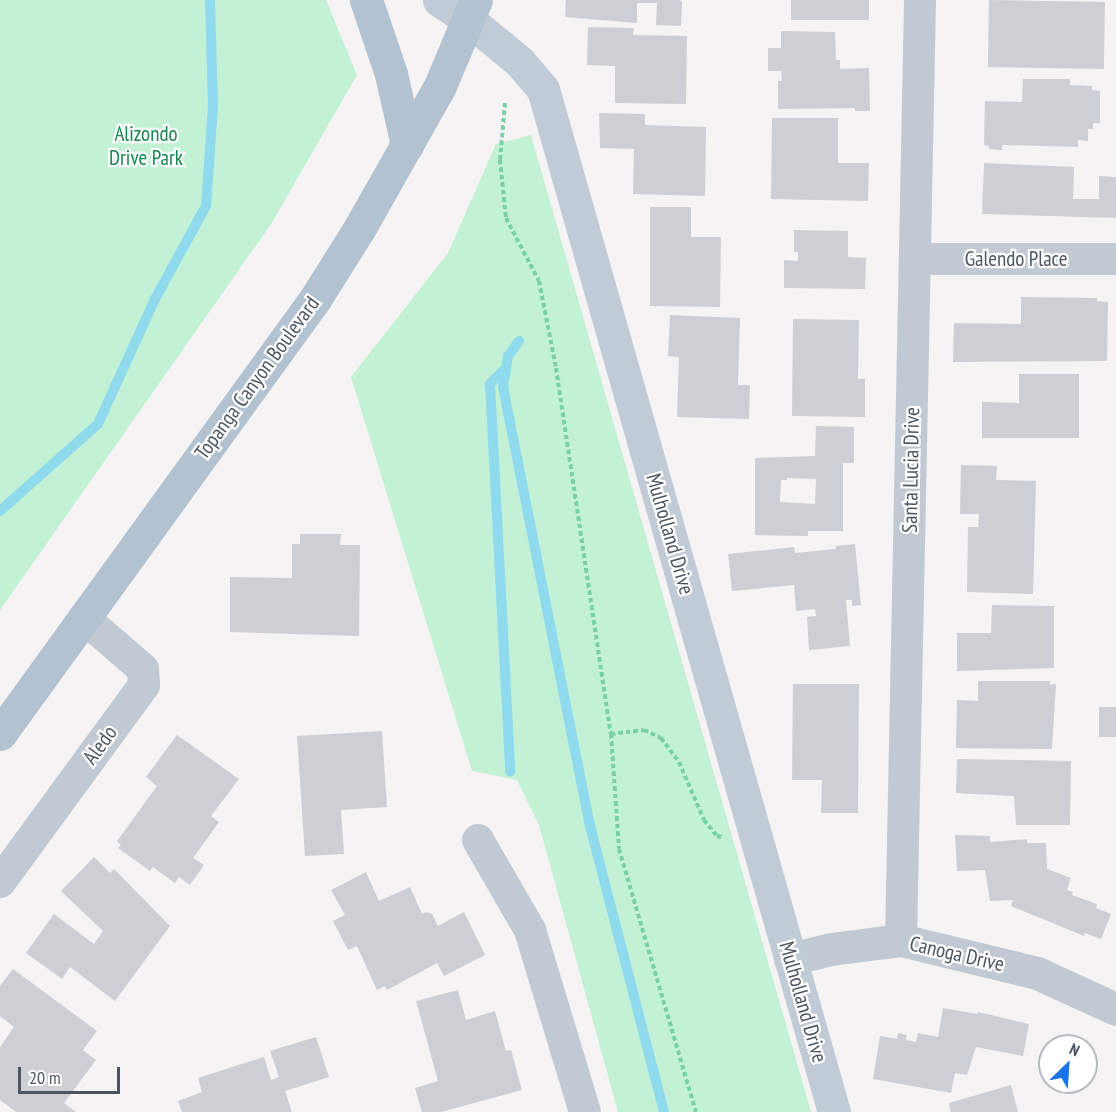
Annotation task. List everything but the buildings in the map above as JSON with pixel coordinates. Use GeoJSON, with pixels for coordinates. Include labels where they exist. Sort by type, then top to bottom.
{"type":"FeatureCollection","features":[{"type":"Feature","properties":{"kind":"main road"},"geometry":{"type":"LineString","coordinates":[[366,0],[391,74],[407,146]]}},
{"type":"Feature","properties":{"kind":"main road","name":"Mulholland Drive"},"geometry":{"type":"LineString","coordinates":[[439,0],[473,10],[543,89],[834,1112]]}},
{"type":"Feature","properties":{"kind":"main road","name":"Topanga Canyon Boulevard"},"geometry":{"type":"LineString","coordinates":[[0,734],[315,299],[359,229],[440,86],[473,10]]}},
{"type":"Feature","properties":{"kind":"street","name":"Santa Lucia Drive"},"geometry":{"type":"LineString","coordinates":[[901,940],[920,0]]}},
{"type":"Feature","properties":{"kind":"street","name":"Galendo Place"},"geometry":{"type":"LineString","coordinates":[[915,259],[1116,259]]}},
{"type":"Feature","properties":{"kind":"street","name":"Aledo"},"geometry":{"type":"LineString","coordinates":[[0,882],[144,685],[143,669],[84,618]]}},
{"type":"Feature","properties":{"kind":"street"},"geometry":{"type":"LineString","coordinates":[[478,840],[530,930],[585,1112]]}},
{"type":"Feature","properties":{"kind":"street","name":"Canoga Drive"},"geometry":{"type":"LineString","coordinates":[[790,959],[831,949],[901,940],[1037,973],[1116,1009]]}},
{"type":"Feature","properties":{"kind":"path"},"geometry":{"type":"LineString","coordinates":[[505,103],[500,160],[506,218],[539,281],[556,368],[611,734],[620,849],[696,1112]]}},
{"type":"Feature","properties":{"kind":"path"},"geometry":{"type":"LineString","coordinates":[[611,734],[644,730],[661,738],[679,762],[704,820],[717,836],[758,844]]}},
{"type":"Feature","properties":{"kind":"green space","name":"Alizondo Drive Park"},"geometry":{"type":"Polygon","coordinates":[[[0,0],[326,0],[357,75],[271,224],[0,610],[0,0]]]}},
{"type":"Feature","properties":{"kind":"green space"},"geometry":{"type":"Polygon","coordinates":[[[531,135],[811,1112],[618,1112],[539,825],[517,780],[472,771],[351,377],[448,253],[496,144],[531,135]]]}},
{"type":"Feature","properties":{"kind":"waterway"},"geometry":{"type":"LineString","coordinates":[[0,511],[98,424],[155,299],[206,206],[213,107],[210,0]]}},
{"type":"Feature","properties":{"kind":"waterway"},"geometry":{"type":"LineString","coordinates":[[519,341],[508,356],[503,387],[589,822],[664,1112]]}},
{"type":"Feature","properties":{"kind":"waterway"},"geometry":{"type":"LineString","coordinates":[[506,368],[490,384],[510,771]]}}]}
